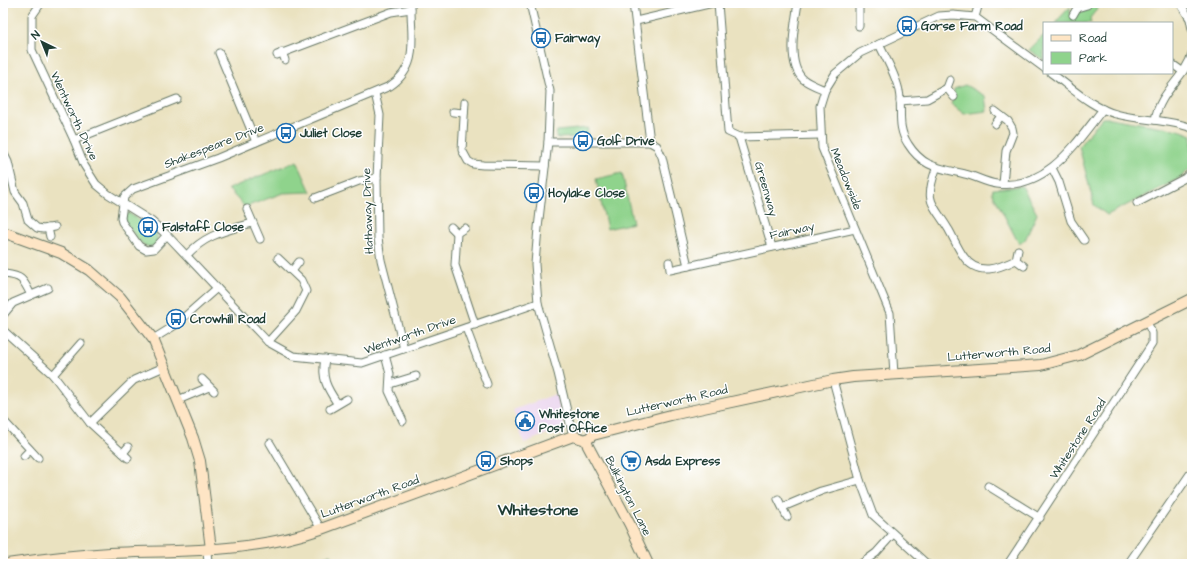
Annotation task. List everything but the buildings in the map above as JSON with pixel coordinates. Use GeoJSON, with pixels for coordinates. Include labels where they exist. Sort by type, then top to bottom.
{"type":"FeatureCollection","features":[{"type":"Feature","properties":{"kind":"main road"},"geometry":{"type":"LineString","coordinates":[[3,232],[61,253],[89,270],[120,297],[153,339],[178,400],[200,461],[209,550]]}},
{"type":"Feature","properties":{"kind":"main road","name":"Lutterworth Road"},"geometry":{"type":"LineString","coordinates":[[586,440],[593,435],[671,415],[833,380],[894,374],[1041,364],[1079,354],[1192,300]]}},
{"type":"Feature","properties":{"kind":"main road","name":"Lutterworth Road"},"geometry":{"type":"LineString","coordinates":[[7,564],[209,550],[250,546],[284,540],[320,529],[573,436]]}},
{"type":"Feature","properties":{"kind":"main road"},"geometry":{"type":"LineString","coordinates":[[573,436],[586,440]]}},
{"type":"Feature","properties":{"kind":"main road","name":"Bulkington Lane"},"geometry":{"type":"LineString","coordinates":[[586,440],[630,525],[648,564]]}},
{"type":"Feature","properties":{"kind":"street","name":"Wentworth Drive"},"geometry":{"type":"LineString","coordinates":[[41,3],[32,16],[32,50],[84,165],[96,184],[108,194],[151,221],[168,235],[268,342],[293,356],[362,363],[538,303]]}},
{"type":"Feature","properties":{"kind":"street"},"geometry":{"type":"LineString","coordinates":[[530,3],[550,91],[546,166],[535,264],[538,303],[558,373],[573,436]]}},
{"type":"Feature","properties":{"kind":"street"},"geometry":{"type":"LineString","coordinates":[[633,3],[650,142]]}},
{"type":"Feature","properties":{"kind":"street"},"geometry":{"type":"LineString","coordinates":[[636,21],[713,3]]}},
{"type":"Feature","properties":{"kind":"street"},"geometry":{"type":"LineString","coordinates":[[718,3],[727,129],[732,135],[739,137]]}},
{"type":"Feature","properties":{"kind":"street"},"geometry":{"type":"LineString","coordinates":[[798,3],[793,51],[795,68],[808,82],[825,90]]}},
{"type":"Feature","properties":{"kind":"street"},"geometry":{"type":"LineString","coordinates":[[859,3],[862,18],[859,26]]}},
{"type":"Feature","properties":{"kind":"street"},"geometry":{"type":"LineString","coordinates":[[975,17],[978,3]]}},
{"type":"Feature","properties":{"kind":"street"},"geometry":{"type":"LineString","coordinates":[[1180,3],[1191,18],[1192,28]]}},
{"type":"Feature","properties":{"kind":"street"},"geometry":{"type":"LineString","coordinates":[[1073,15],[1076,5],[1087,5]]}},
{"type":"Feature","properties":{"kind":"street"},"geometry":{"type":"LineString","coordinates":[[285,60],[280,53],[411,6]]}},
{"type":"Feature","properties":{"kind":"street","name":"Shakespeare Drive"},"geometry":{"type":"LineString","coordinates":[[122,203],[124,197],[133,189],[256,142],[375,93],[399,80],[407,70],[412,56],[411,6]]}},
{"type":"Feature","properties":{"kind":"street"},"geometry":{"type":"LineString","coordinates":[[820,135],[820,106],[825,90],[835,74],[860,53],[939,16],[953,15],[975,17],[1043,67]]}},
{"type":"Feature","properties":{"kind":"street"},"geometry":{"type":"LineString","coordinates":[[879,44],[897,85],[900,101],[899,118],[905,139],[920,158],[936,169],[966,174],[996,184],[1025,182],[1052,168],[1063,158],[1103,109]]}},
{"type":"Feature","properties":{"kind":"street"},"geometry":{"type":"LineString","coordinates":[[219,53],[256,142]]}},
{"type":"Feature","properties":{"kind":"street"},"geometry":{"type":"LineString","coordinates":[[1155,120],[1161,101],[1187,64],[1192,53]]}},
{"type":"Feature","properties":{"kind":"street"},"geometry":{"type":"LineString","coordinates":[[1173,65],[1182,71]]}},
{"type":"Feature","properties":{"kind":"street"},"geometry":{"type":"LineString","coordinates":[[1052,74],[1103,109],[1130,118],[1155,120],[1192,128]]}},
{"type":"Feature","properties":{"kind":"street"},"geometry":{"type":"LineString","coordinates":[[900,101],[927,99],[947,88],[950,80]]}},
{"type":"Feature","properties":{"kind":"street"},"geometry":{"type":"LineString","coordinates":[[947,88],[954,97]]}},
{"type":"Feature","properties":{"kind":"street","name":"Hathaway Drive"},"geometry":{"type":"LineString","coordinates":[[375,93],[380,115],[377,178],[378,238],[381,260],[404,349]]}},
{"type":"Feature","properties":{"kind":"street"},"geometry":{"type":"LineString","coordinates":[[74,140],[177,100]]}},
{"type":"Feature","properties":{"kind":"street"},"geometry":{"type":"LineString","coordinates":[[465,102],[462,150],[468,161],[483,165],[546,166]]}},
{"type":"Feature","properties":{"kind":"street"},"geometry":{"type":"LineString","coordinates":[[995,111],[1008,121],[1012,133],[1006,151],[1003,184]]}},
{"type":"Feature","properties":{"kind":"street"},"geometry":{"type":"LineString","coordinates":[[453,112],[464,113]]}},
{"type":"Feature","properties":{"kind":"street"},"geometry":{"type":"LineString","coordinates":[[995,124],[1001,116]]}},
{"type":"Feature","properties":{"kind":"street","name":"Meadowside"},"geometry":{"type":"LineString","coordinates":[[739,137],[820,135],[822,148],[890,314],[894,374]]}},
{"type":"Feature","properties":{"kind":"street","name":"Greenway"},"geometry":{"type":"LineString","coordinates":[[739,137],[772,247]]}},
{"type":"Feature","properties":{"kind":"street"},"geometry":{"type":"LineString","coordinates":[[548,142],[650,142],[660,149],[688,266]]}},
{"type":"Feature","properties":{"kind":"street"},"geometry":{"type":"LineString","coordinates":[[3,152],[8,162],[15,192],[23,203],[28,220],[37,228],[52,227],[50,237]]}},
{"type":"Feature","properties":{"kind":"street"},"geometry":{"type":"LineString","coordinates":[[1052,168],[1064,195],[1071,221],[1082,237],[1086,230]]}},
{"type":"Feature","properties":{"kind":"street"},"geometry":{"type":"LineString","coordinates":[[936,169],[930,193],[932,207],[948,229],[964,258],[976,266],[993,270],[1016,260]]}},
{"type":"Feature","properties":{"kind":"street"},"geometry":{"type":"LineString","coordinates":[[1137,203],[1185,178],[1192,172]]}},
{"type":"Feature","properties":{"kind":"street"},"geometry":{"type":"LineString","coordinates":[[315,198],[359,181],[377,178]]}},
{"type":"Feature","properties":{"kind":"street"},"geometry":{"type":"LineString","coordinates":[[122,203],[122,222],[139,246],[146,250],[154,249],[168,235]]}},
{"type":"Feature","properties":{"kind":"street"},"geometry":{"type":"LineString","coordinates":[[247,209],[260,239]]}},
{"type":"Feature","properties":{"kind":"street"},"geometry":{"type":"LineString","coordinates":[[187,255],[204,239],[211,235],[252,223]]}},
{"type":"Feature","properties":{"kind":"street"},"geometry":{"type":"LineString","coordinates":[[451,227],[457,233],[455,265],[475,325]]}},
{"type":"Feature","properties":{"kind":"street"},"geometry":{"type":"LineString","coordinates":[[457,233],[465,228]]}},
{"type":"Feature","properties":{"kind":"street","name":"Fairway"},"geometry":{"type":"LineString","coordinates":[[669,262],[670,270],[855,229]]}},
{"type":"Feature","properties":{"kind":"street"},"geometry":{"type":"LineString","coordinates":[[1016,260],[1018,250]]}},
{"type":"Feature","properties":{"kind":"street"},"geometry":{"type":"LineString","coordinates":[[268,342],[296,311],[305,296],[306,287],[302,280],[278,258]]}},
{"type":"Feature","properties":{"kind":"street"},"geometry":{"type":"LineString","coordinates":[[1016,260],[1024,266]]}},
{"type":"Feature","properties":{"kind":"street"},"geometry":{"type":"LineString","coordinates":[[292,271],[300,262]]}},
{"type":"Feature","properties":{"kind":"street"},"geometry":{"type":"LineString","coordinates":[[5,266],[4,275],[18,276],[22,279],[31,295]]}},
{"type":"Feature","properties":{"kind":"street"},"geometry":{"type":"LineString","coordinates":[[3,315],[13,303],[48,288]]}},
{"type":"Feature","properties":{"kind":"street"},"geometry":{"type":"LineString","coordinates":[[153,339],[174,326],[218,288]]}},
{"type":"Feature","properties":{"kind":"street","name":"Whitestone Road"},"geometry":{"type":"LineString","coordinates":[[1008,564],[1040,518],[1152,344],[1152,333],[1147,322]]}},
{"type":"Feature","properties":{"kind":"street"},"geometry":{"type":"LineString","coordinates":[[466,328],[487,384]]}},
{"type":"Feature","properties":{"kind":"street"},"geometry":{"type":"LineString","coordinates":[[3,330],[52,375],[90,423],[125,456],[128,447]]}},
{"type":"Feature","properties":{"kind":"street"},"geometry":{"type":"LineString","coordinates":[[52,375],[77,344]]}},
{"type":"Feature","properties":{"kind":"street"},"geometry":{"type":"LineString","coordinates":[[385,355],[390,374],[389,391],[403,421]]}},
{"type":"Feature","properties":{"kind":"street"},"geometry":{"type":"LineString","coordinates":[[326,359],[323,369],[324,381],[326,388],[337,404]]}},
{"type":"Feature","properties":{"kind":"street"},"geometry":{"type":"LineString","coordinates":[[90,423],[134,380],[164,367]]}},
{"type":"Feature","properties":{"kind":"street"},"geometry":{"type":"LineString","coordinates":[[390,384],[416,376]]}},
{"type":"Feature","properties":{"kind":"street"},"geometry":{"type":"LineString","coordinates":[[178,400],[211,389],[202,379]]}},
{"type":"Feature","properties":{"kind":"street"},"geometry":{"type":"LineString","coordinates":[[833,380],[860,480],[873,515],[927,564]]}},
{"type":"Feature","properties":{"kind":"street"},"geometry":{"type":"LineString","coordinates":[[330,409],[347,399]]}},
{"type":"Feature","properties":{"kind":"street"},"geometry":{"type":"LineString","coordinates":[[3,421],[38,458]]}},
{"type":"Feature","properties":{"kind":"street"},"geometry":{"type":"LineString","coordinates":[[270,443],[320,529]]}},
{"type":"Feature","properties":{"kind":"street"},"geometry":{"type":"LineString","coordinates":[[24,456],[30,450]]}},
{"type":"Feature","properties":{"kind":"street"},"geometry":{"type":"LineString","coordinates":[[1128,564],[1192,472]]}},
{"type":"Feature","properties":{"kind":"street"},"geometry":{"type":"LineString","coordinates":[[783,508],[821,491],[860,480]]}},
{"type":"Feature","properties":{"kind":"street"},"geometry":{"type":"LineString","coordinates":[[988,486],[1040,518]]}},
{"type":"Feature","properties":{"kind":"street"},"geometry":{"type":"LineString","coordinates":[[778,499],[787,517]]}},
{"type":"Feature","properties":{"kind":"street"},"geometry":{"type":"LineString","coordinates":[[862,564],[876,553],[893,534]]}},
{"type":"Feature","properties":{"kind":"street"},"geometry":{"type":"LineString","coordinates":[[208,564],[209,550]]}},
{"type":"Feature","properties":{"kind":"shaded area"},"geometry":{"type":"Polygon","coordinates":[[[556,394],[564,425],[562,428],[524,443],[513,410],[556,394]]]}},
{"type":"Feature","properties":{"kind":"green space"},"geometry":{"type":"Polygon","coordinates":[[[1088,3],[1102,3],[1090,18],[1091,22],[1056,22],[1070,7],[1070,14],[1073,17],[1088,7],[1088,3]]]}},
{"type":"Feature","properties":{"kind":"green space"},"geometry":{"type":"Polygon","coordinates":[[[1043,36],[1043,59],[1029,50],[1043,36]]]}},
{"type":"Feature","properties":{"kind":"green space"},"geometry":{"type":"Polygon","coordinates":[[[965,85],[985,96],[987,111],[964,114],[951,104],[954,97],[954,89],[965,85]]]}},
{"type":"Feature","properties":{"kind":"green space"},"geometry":{"type":"Polygon","coordinates":[[[1102,118],[1110,118],[1179,130],[1192,135],[1192,167],[1180,178],[1107,215],[1094,205],[1079,146],[1102,118]]]}},
{"type":"Feature","properties":{"kind":"green space"},"geometry":{"type":"Polygon","coordinates":[[[588,128],[587,137],[556,137],[557,131],[588,128]]]}},
{"type":"Feature","properties":{"kind":"green space"},"geometry":{"type":"Polygon","coordinates":[[[297,161],[311,192],[283,193],[245,207],[228,189],[297,161]]]}},
{"type":"Feature","properties":{"kind":"green space"},"geometry":{"type":"Polygon","coordinates":[[[622,173],[633,223],[607,229],[596,179],[622,173]]]}},
{"type":"Feature","properties":{"kind":"green space"},"geometry":{"type":"Polygon","coordinates":[[[1022,186],[1037,214],[1025,240],[1019,244],[992,192],[993,189],[1022,186]]]}},
{"type":"Feature","properties":{"kind":"green space"},"geometry":{"type":"Polygon","coordinates":[[[129,213],[157,234],[157,243],[152,246],[148,246],[139,241],[125,221],[125,215],[129,213]]]}},
{"type":"Feature","properties":{"kind":"green space"},"geometry":{"type":"Polygon","coordinates":[[[331,554],[334,564],[302,564],[331,554]]]}},
{"type":"Feature","properties":{"kind":"place","name":"Gorse Farm Road"},"geometry":{"type":"Point","coordinates":[907,26]}},
{"type":"Feature","properties":{"kind":"place","name":"Fairway"},"geometry":{"type":"Point","coordinates":[541,38]}},
{"type":"Feature","properties":{"kind":"place","name":"Juliet Close"},"geometry":{"type":"Point","coordinates":[286,133]}},
{"type":"Feature","properties":{"kind":"place","name":"Golf Drive"},"geometry":{"type":"Point","coordinates":[583,141]}},
{"type":"Feature","properties":{"kind":"place","name":"Hoylake Close"},"geometry":{"type":"Point","coordinates":[534,193]}},
{"type":"Feature","properties":{"kind":"place","name":"Falstaff Close"},"geometry":{"type":"Point","coordinates":[148,227]}},
{"type":"Feature","properties":{"kind":"place","name":"Crowhill Road"},"geometry":{"type":"Point","coordinates":[176,319]}},
{"type":"Feature","properties":{"kind":"place","name":"Whitestone Post Office"},"geometry":{"type":"Point","coordinates":[525,421]}},
{"type":"Feature","properties":{"kind":"place","name":"Shops"},"geometry":{"type":"Point","coordinates":[486,461]}},
{"type":"Feature","properties":{"kind":"place","name":"Asda Express"},"geometry":{"type":"Point","coordinates":[631,461]}},
{"type":"Feature","properties":{"kind":"district","name":"Whitestone"},"geometry":{"type":"Point","coordinates":[538,510]}}]}
